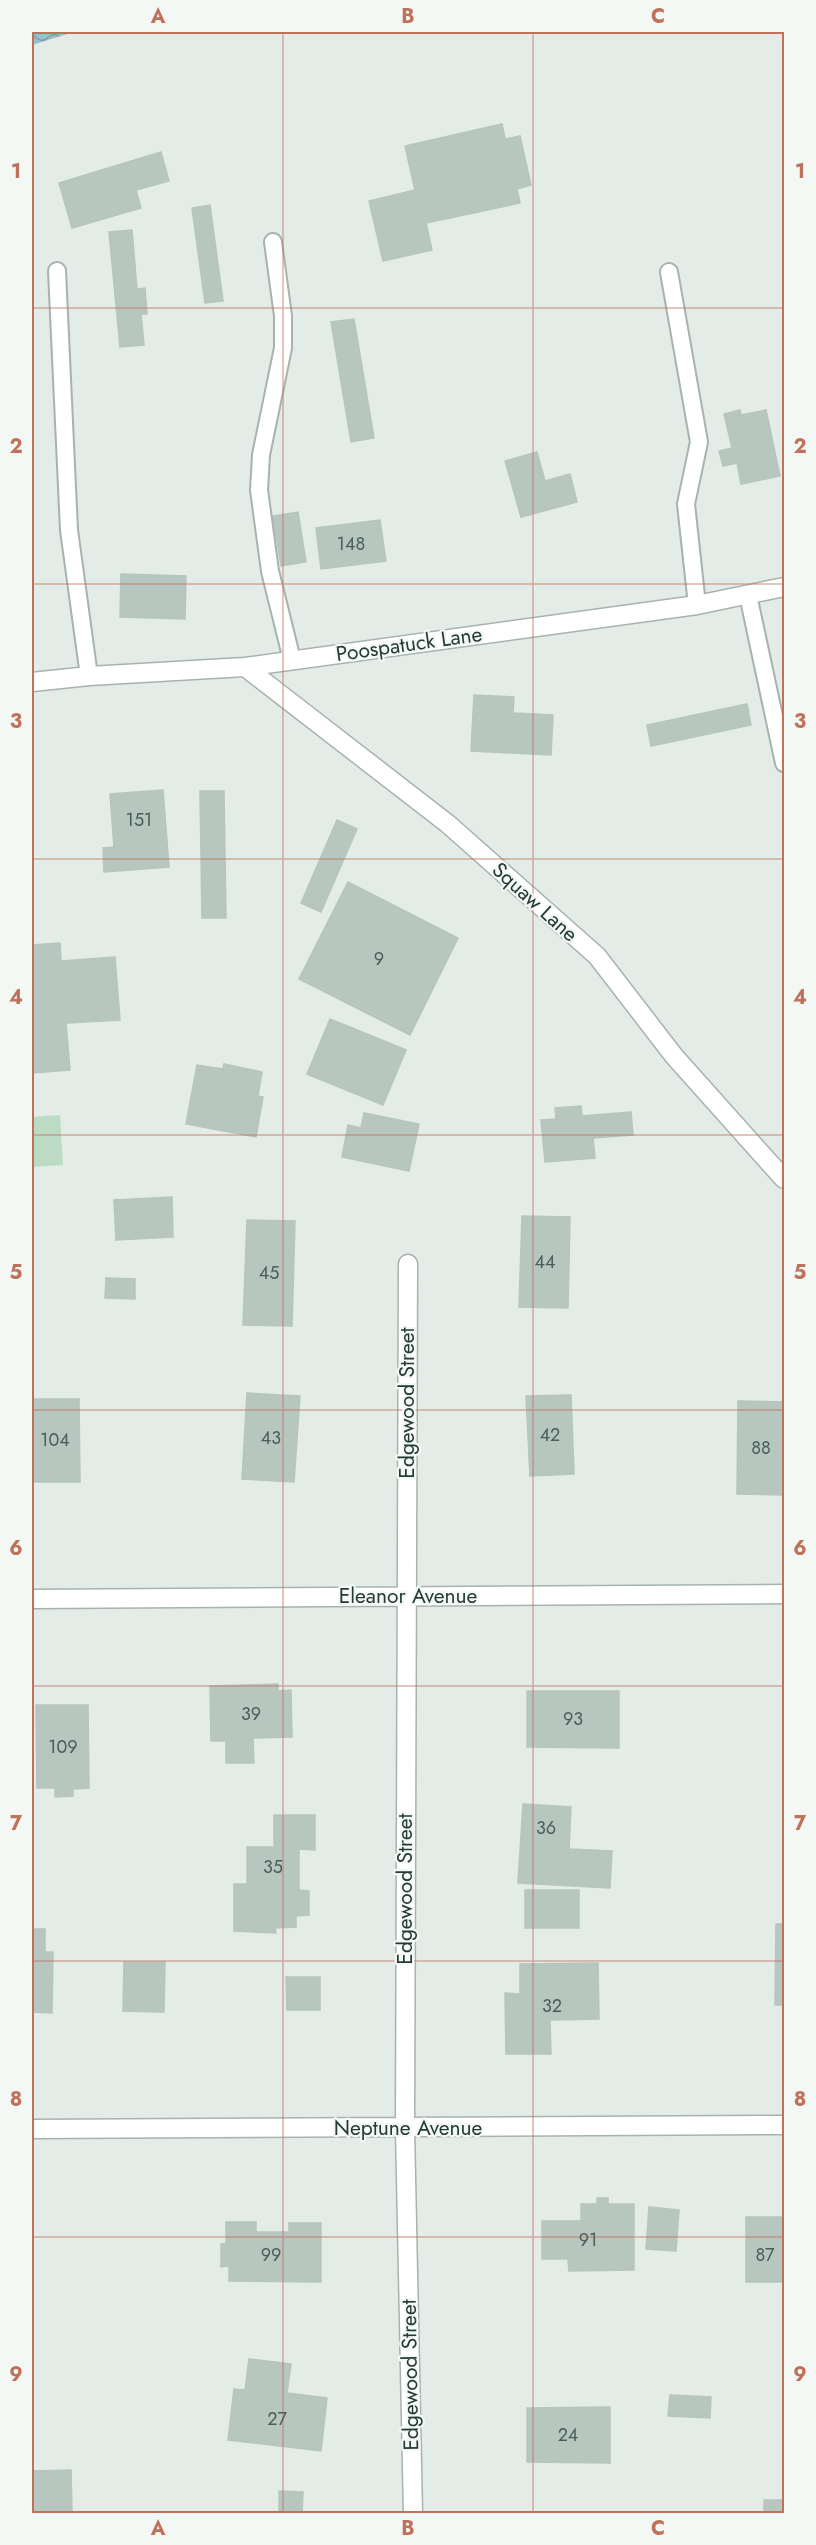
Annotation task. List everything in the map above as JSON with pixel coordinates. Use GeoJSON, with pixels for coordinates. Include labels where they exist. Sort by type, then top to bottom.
{"type":"FeatureCollection","features":[{"type":"Feature","properties":{"kind":"street","name":"Poospatuck Lane"},"geometry":{"type":"LineString","coordinates":[[32,682],[89,676],[245,667],[697,605],[784,587]]}},
{"type":"Feature","properties":{"kind":"street","name":"Squaw Lane"},"geometry":{"type":"LineString","coordinates":[[245,667],[448,824],[597,956],[674,1056],[784,1179]]}},
{"type":"Feature","properties":{"kind":"street","name":"Edgewood Street"},"geometry":{"type":"LineString","coordinates":[[408,1264],[405,2128],[413,2514]]}},
{"type":"Feature","properties":{"kind":"street","name":"Eleanor Avenue"},"geometry":{"type":"LineString","coordinates":[[32,1599],[784,1594]]}},
{"type":"Feature","properties":{"kind":"street","name":"Neptune Avenue"},"geometry":{"type":"LineString","coordinates":[[32,2129],[784,2125]]}},
{"type":"Feature","properties":{"kind":"lane"},"geometry":{"type":"LineString","coordinates":[[273,242],[283,316],[283,348],[261,455],[259,490],[270,571],[292,660]]}},
{"type":"Feature","properties":{"kind":"lane"},"geometry":{"type":"LineString","coordinates":[[57,271],[69,530],[89,676]]}},
{"type":"Feature","properties":{"kind":"lane"},"geometry":{"type":"LineString","coordinates":[[669,272],[699,442],[686,504],[697,605]]}},
{"type":"Feature","properties":{"kind":"lane"},"geometry":{"type":"LineString","coordinates":[[748,595],[784,763]]}},
{"type":"Feature","properties":{"kind":"green space"},"geometry":{"type":"Polygon","coordinates":[[[60,1115],[63,1165],[32,1167],[32,1117],[60,1115]]]}},
{"type":"Feature","properties":{"kind":"water"},"geometry":{"type":"Polygon","coordinates":[[[32,32],[74,32],[32,45],[32,32]]]}},
{"type":"Feature","properties":{"kind":"building"},"geometry":{"type":"Polygon","coordinates":[[[502,124],[505,139],[520,136],[531,185],[517,189],[520,203],[426,223],[432,250],[383,261],[369,201],[415,190],[405,146],[502,124]]]}},
{"type":"Feature","properties":{"kind":"building"},"geometry":{"type":"Polygon","coordinates":[[[161,152],[169,181],[136,190],[141,208],[72,228],[59,183],[161,152]]]}},
{"type":"Feature","properties":{"kind":"building"},"geometry":{"type":"Polygon","coordinates":[[[210,205],[223,301],[205,303],[192,208],[210,205]]]}},
{"type":"Feature","properties":{"kind":"building"},"geometry":{"type":"Polygon","coordinates":[[[132,230],[137,289],[145,288],[147,314],[141,314],[144,345],[120,347],[109,232],[132,230]]]}},
{"type":"Feature","properties":{"kind":"building"},"geometry":{"type":"Polygon","coordinates":[[[354,319],[374,438],[351,442],[331,322],[354,319]]]}},
{"type":"Feature","properties":{"kind":"building"},"geometry":{"type":"Polygon","coordinates":[[[740,410],[741,415],[766,410],[780,476],[741,484],[737,463],[723,466],[719,451],[732,448],[724,414],[740,410]]]}},
{"type":"Feature","properties":{"kind":"building"},"geometry":{"type":"Polygon","coordinates":[[[537,452],[545,481],[570,474],[577,502],[521,517],[505,461],[537,452]]]}},
{"type":"Feature","properties":{"kind":"building"},"geometry":{"type":"Polygon","coordinates":[[[298,512],[306,562],[281,566],[273,516],[298,512]]]}},
{"type":"Feature","properties":{"kind":"building"},"geometry":{"type":"Polygon","coordinates":[[[380,520],[386,561],[321,569],[316,528],[380,520]]]}},
{"type":"Feature","properties":{"kind":"building"},"geometry":{"type":"Polygon","coordinates":[[[121,574],[186,576],[185,619],[120,617],[121,574]]]}},
{"type":"Feature","properties":{"kind":"building"},"geometry":{"type":"Polygon","coordinates":[[[474,695],[514,697],[513,713],[553,715],[551,755],[471,751],[474,695]]]}},
{"type":"Feature","properties":{"kind":"building"},"geometry":{"type":"Polygon","coordinates":[[[747,704],[751,725],[651,746],[647,725],[747,704]]]}},
{"type":"Feature","properties":{"kind":"building"},"geometry":{"type":"Polygon","coordinates":[[[163,790],[169,867],[104,872],[103,848],[114,847],[110,794],[163,790]]]}},
{"type":"Feature","properties":{"kind":"building"},"geometry":{"type":"Polygon","coordinates":[[[200,791],[224,791],[226,918],[202,918],[200,791]]]}},
{"type":"Feature","properties":{"kind":"building"},"geometry":{"type":"Polygon","coordinates":[[[337,820],[357,829],[321,912],[301,903],[337,820]]]}},
{"type":"Feature","properties":{"kind":"building"},"geometry":{"type":"Polygon","coordinates":[[[348,882],[458,938],[410,1035],[299,979],[348,882]]]}},
{"type":"Feature","properties":{"kind":"building"},"geometry":{"type":"Polygon","coordinates":[[[60,943],[61,961],[115,957],[120,1020],[66,1023],[70,1070],[32,1073],[32,945],[60,943]]]}},
{"type":"Feature","properties":{"kind":"building"},"geometry":{"type":"Polygon","coordinates":[[[330,1019],[406,1050],[383,1105],[307,1074],[330,1019]]]}},
{"type":"Feature","properties":{"kind":"building"},"geometry":{"type":"Polygon","coordinates":[[[224,1064],[262,1072],[258,1096],[263,1097],[256,1137],[186,1124],[197,1065],[223,1069],[224,1064]]]}},
{"type":"Feature","properties":{"kind":"building"},"geometry":{"type":"Polygon","coordinates":[[[581,1106],[582,1116],[631,1112],[633,1135],[593,1138],[595,1158],[545,1162],[541,1120],[556,1119],[555,1108],[581,1106]]]}},
{"type":"Feature","properties":{"kind":"building"},"geometry":{"type":"Polygon","coordinates":[[[364,1113],[419,1124],[409,1171],[342,1157],[348,1125],[361,1128],[364,1113]]]}},
{"type":"Feature","properties":{"kind":"building"},"geometry":{"type":"Polygon","coordinates":[[[172,1197],[173,1237],[116,1240],[114,1200],[172,1197]]]}},
{"type":"Feature","properties":{"kind":"building"},"geometry":{"type":"Polygon","coordinates":[[[522,1216],[570,1217],[568,1308],[519,1307],[522,1216]]]}},
{"type":"Feature","properties":{"kind":"building"},"geometry":{"type":"Polygon","coordinates":[[[247,1220],[295,1221],[292,1326],[243,1325],[247,1220]]]}},
{"type":"Feature","properties":{"kind":"building"},"geometry":{"type":"Polygon","coordinates":[[[106,1278],[135,1279],[135,1299],[105,1298],[106,1278]]]}},
{"type":"Feature","properties":{"kind":"building"},"geometry":{"type":"Polygon","coordinates":[[[247,1393],[300,1396],[294,1482],[242,1479],[247,1393]]]}},
{"type":"Feature","properties":{"kind":"building"},"geometry":{"type":"Polygon","coordinates":[[[571,1395],[574,1474],[530,1476],[526,1396],[571,1395]]]}},
{"type":"Feature","properties":{"kind":"building"},"geometry":{"type":"Polygon","coordinates":[[[32,1399],[79,1399],[80,1482],[32,1482],[32,1399]]]}},
{"type":"Feature","properties":{"kind":"building"},"geometry":{"type":"Polygon","coordinates":[[[738,1401],[784,1402],[784,1495],[737,1494],[738,1401]]]}},
{"type":"Feature","properties":{"kind":"building"},"geometry":{"type":"Polygon","coordinates":[[[278,1684],[278,1691],[291,1690],[292,1737],[253,1738],[254,1763],[226,1763],[226,1741],[211,1741],[210,1686],[278,1684]]]}},
{"type":"Feature","properties":{"kind":"building"},"geometry":{"type":"Polygon","coordinates":[[[527,1691],[619,1691],[619,1748],[527,1747],[527,1691]]]}},
{"type":"Feature","properties":{"kind":"building"},"geometry":{"type":"Polygon","coordinates":[[[36,1705],[88,1705],[89,1788],[73,1789],[73,1796],[55,1797],[55,1788],[37,1788],[36,1705]]]}},
{"type":"Feature","properties":{"kind":"building"},"geometry":{"type":"Polygon","coordinates":[[[523,1804],[571,1807],[569,1849],[612,1851],[610,1888],[518,1883],[523,1804]]]}},
{"type":"Feature","properties":{"kind":"building"},"geometry":{"type":"Polygon","coordinates":[[[274,1815],[315,1815],[315,1850],[299,1849],[299,1890],[309,1891],[309,1915],[296,1916],[296,1927],[275,1928],[276,1933],[234,1931],[234,1884],[247,1884],[247,1847],[274,1847],[274,1815]]]}},
{"type":"Feature","properties":{"kind":"building"},"geometry":{"type":"Polygon","coordinates":[[[525,1890],[579,1890],[579,1928],[525,1928],[525,1890]]]}},
{"type":"Feature","properties":{"kind":"building"},"geometry":{"type":"Polygon","coordinates":[[[776,1924],[784,1924],[784,2005],[775,2005],[776,1924]]]}},
{"type":"Feature","properties":{"kind":"building"},"geometry":{"type":"Polygon","coordinates":[[[32,1929],[45,1929],[45,1952],[53,1952],[52,2013],[32,2012],[32,1929]]]}},
{"type":"Feature","properties":{"kind":"building"},"geometry":{"type":"Polygon","coordinates":[[[124,1962],[165,1962],[164,2012],[123,2011],[124,1962]]]}},
{"type":"Feature","properties":{"kind":"building"},"geometry":{"type":"Polygon","coordinates":[[[598,1963],[599,2019],[550,2020],[551,2054],[506,2054],[505,1993],[520,1994],[520,1964],[598,1963]]]}},
{"type":"Feature","properties":{"kind":"building"},"geometry":{"type":"Polygon","coordinates":[[[286,1977],[320,1977],[320,2010],[287,2010],[286,1977]]]}},
{"type":"Feature","properties":{"kind":"building"},"geometry":{"type":"Polygon","coordinates":[[[597,2198],[608,2198],[608,2204],[634,2204],[634,2270],[569,2271],[568,2259],[542,2259],[542,2221],[581,2221],[581,2204],[597,2204],[597,2198]]]}},
{"type":"Feature","properties":{"kind":"building"},"geometry":{"type":"Polygon","coordinates":[[[649,2207],[679,2210],[676,2251],[646,2249],[649,2207]]]}},
{"type":"Feature","properties":{"kind":"building"},"geometry":{"type":"Polygon","coordinates":[[[746,2217],[784,2217],[784,2282],[746,2282],[746,2217]]]}},
{"type":"Feature","properties":{"kind":"building"},"geometry":{"type":"Polygon","coordinates":[[[226,2222],[256,2222],[256,2232],[289,2232],[289,2223],[321,2223],[321,2282],[229,2281],[229,2266],[221,2267],[221,2244],[226,2244],[226,2222]]]}},
{"type":"Feature","properties":{"kind":"building"},"geometry":{"type":"Polygon","coordinates":[[[249,2359],[291,2364],[287,2393],[327,2398],[321,2451],[228,2440],[234,2389],[245,2390],[249,2359]]]}},
{"type":"Feature","properties":{"kind":"building"},"geometry":{"type":"Polygon","coordinates":[[[670,2395],[711,2397],[710,2418],[668,2416],[670,2395]]]}},
{"type":"Feature","properties":{"kind":"building"},"geometry":{"type":"Polygon","coordinates":[[[610,2407],[610,2463],[527,2462],[527,2408],[610,2407]]]}},
{"type":"Feature","properties":{"kind":"building"},"geometry":{"type":"Polygon","coordinates":[[[71,2470],[72,2514],[32,2514],[32,2471],[71,2470]]]}},
{"type":"Feature","properties":{"kind":"building"},"geometry":{"type":"Polygon","coordinates":[[[279,2491],[303,2492],[302,2514],[279,2514],[279,2491]]]}},
{"type":"Feature","properties":{"kind":"building"},"geometry":{"type":"Polygon","coordinates":[[[764,2500],[784,2500],[784,2514],[764,2514],[764,2500]]]}}]}
